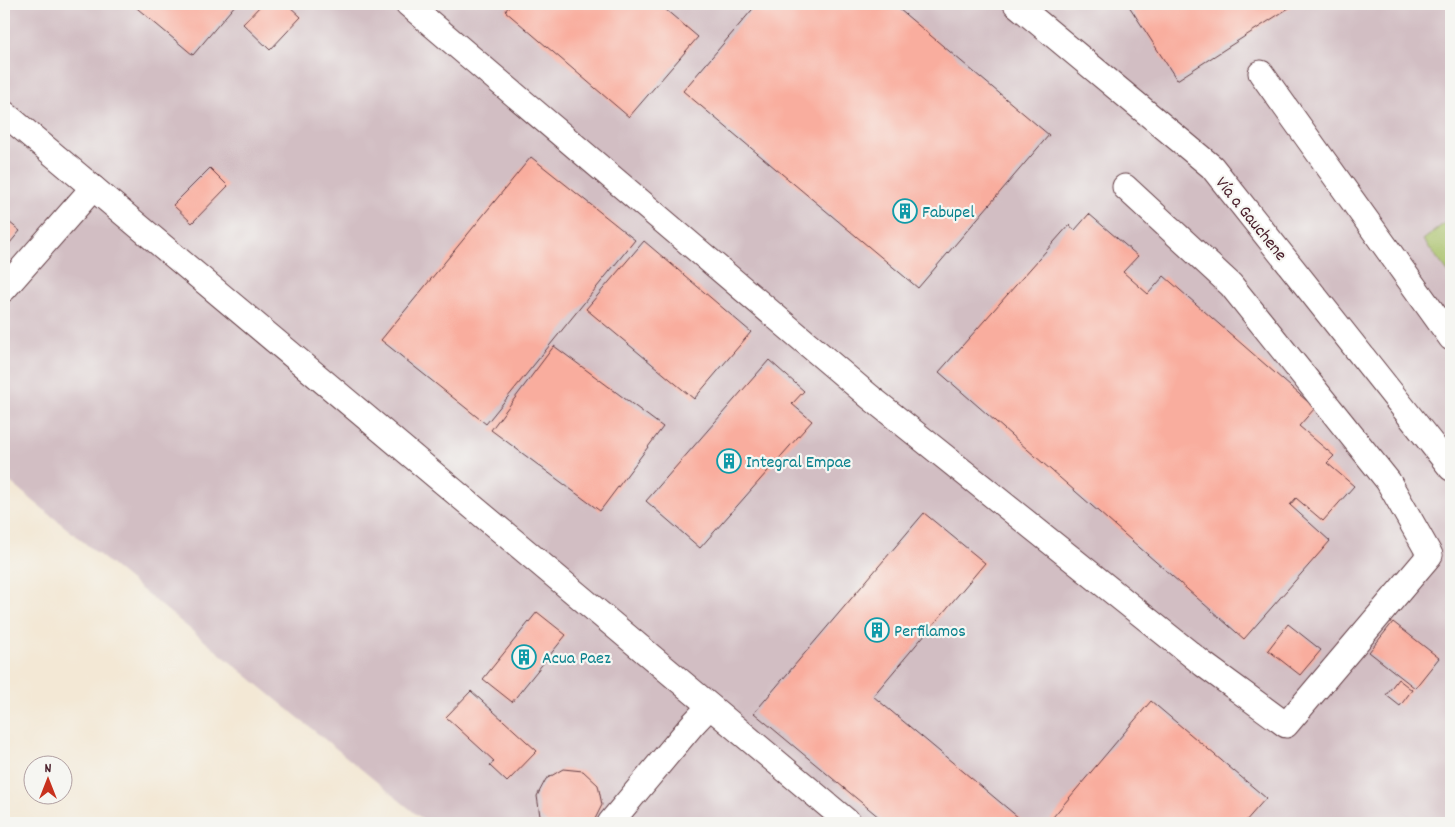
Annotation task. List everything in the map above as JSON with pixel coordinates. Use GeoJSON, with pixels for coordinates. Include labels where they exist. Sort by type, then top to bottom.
{"type":"FeatureCollection","features":[{"type":"Feature","properties":{"kind":"street"},"geometry":{"type":"LineString","coordinates":[[408,4],[870,397],[1203,664],[1286,725],[1430,555],[1388,481],[1231,285],[1125,187]]}},
{"type":"Feature","properties":{"kind":"street","name":"Vía a Gauchene"},"geometry":{"type":"LineString","coordinates":[[1016,4],[1212,167],[1451,468]]}},
{"type":"Feature","properties":{"kind":"street"},"geometry":{"type":"LineString","coordinates":[[1260,73],[1451,338]]}},
{"type":"Feature","properties":{"kind":"street"},"geometry":{"type":"LineString","coordinates":[[4,113],[849,823]]}},
{"type":"Feature","properties":{"kind":"street"},"geometry":{"type":"LineString","coordinates":[[4,289],[93,188]]}},
{"type":"Feature","properties":{"kind":"street"},"geometry":{"type":"LineString","coordinates":[[610,823],[709,707]]}},
{"type":"Feature","properties":{"kind":"shaded area"},"geometry":{"type":"Polygon","coordinates":[[[4,4],[1451,4],[1451,823],[427,823],[4,477],[4,4]]]}},
{"type":"Feature","properties":{"kind":"green space"},"geometry":{"type":"Polygon","coordinates":[[[1451,218],[1451,276],[1423,240],[1451,218]]]}},
{"type":"Feature","properties":{"kind":"building"},"geometry":{"type":"Polygon","coordinates":[[[132,4],[236,4],[193,55],[132,4]]]}},
{"type":"Feature","properties":{"kind":"building"},"geometry":{"type":"Polygon","coordinates":[[[262,4],[287,4],[301,17],[270,50],[243,24],[262,4]]]}},
{"type":"Feature","properties":{"kind":"building"},"geometry":{"type":"Polygon","coordinates":[[[511,4],[659,4],[698,37],[629,117],[505,11],[511,4]]]}},
{"type":"Feature","properties":{"kind":"building","name":"Fabupel"},"geometry":{"type":"Polygon","coordinates":[[[757,4],[893,4],[1049,135],[918,288],[683,91],[757,4]]]}},
{"type":"Feature","properties":{"kind":"building"},"geometry":{"type":"Polygon","coordinates":[[[1132,4],[1295,4],[1177,80],[1129,6],[1132,4]]]}},
{"type":"Feature","properties":{"kind":"building"},"geometry":{"type":"Polygon","coordinates":[[[531,157],[635,240],[486,424],[381,340],[531,157]]]}},
{"type":"Feature","properties":{"kind":"building"},"geometry":{"type":"Polygon","coordinates":[[[210,168],[228,186],[192,223],[173,205],[210,168]]]}},
{"type":"Feature","properties":{"kind":"building"},"geometry":{"type":"Polygon","coordinates":[[[1089,214],[1138,256],[1123,272],[1148,294],[1164,276],[1315,408],[1299,426],[1334,456],[1327,463],[1354,486],[1323,521],[1296,498],[1290,505],[1330,541],[1244,639],[939,372],[1069,225],[1075,230],[1089,214]]]}},
{"type":"Feature","properties":{"kind":"building"},"geometry":{"type":"Polygon","coordinates":[[[4,218],[20,231],[4,250],[4,218]]]}},
{"type":"Feature","properties":{"kind":"building"},"geometry":{"type":"Polygon","coordinates":[[[644,241],[751,332],[694,399],[586,309],[644,241]]]}},
{"type":"Feature","properties":{"kind":"building"},"geometry":{"type":"Polygon","coordinates":[[[554,346],[663,427],[600,511],[491,430],[554,346]]]}},
{"type":"Feature","properties":{"kind":"building","name":"Integral Empae"},"geometry":{"type":"Polygon","coordinates":[[[769,360],[804,391],[792,404],[812,421],[700,548],[646,501],[769,360]]]}},
{"type":"Feature","properties":{"kind":"building","name":"Perfilamos"},"geometry":{"type":"Polygon","coordinates":[[[924,513],[985,563],[873,696],[1025,823],[886,823],[754,713],[924,513]]]}},
{"type":"Feature","properties":{"kind":"building","name":"Acua Paez"},"geometry":{"type":"Polygon","coordinates":[[[537,612],[566,635],[512,702],[483,679],[537,612]]]}},
{"type":"Feature","properties":{"kind":"building"},"geometry":{"type":"Polygon","coordinates":[[[1393,622],[1439,658],[1415,688],[1369,652],[1393,622]]]}},
{"type":"Feature","properties":{"kind":"building"},"geometry":{"type":"Polygon","coordinates":[[[1288,624],[1321,650],[1300,675],[1268,650],[1288,624]]]}},
{"type":"Feature","properties":{"kind":"building"},"geometry":{"type":"Polygon","coordinates":[[[1398,679],[1412,690],[1400,706],[1386,695],[1398,679]]]}},
{"type":"Feature","properties":{"kind":"building"},"geometry":{"type":"Polygon","coordinates":[[[471,691],[537,751],[507,782],[490,766],[494,761],[446,717],[471,691]]]}},
{"type":"Feature","properties":{"kind":"building"},"geometry":{"type":"Polygon","coordinates":[[[1151,701],[1266,798],[1244,823],[1048,823],[1151,701]]]}},
{"type":"Feature","properties":{"kind":"building"},"geometry":{"type":"Polygon","coordinates":[[[563,769],[583,771],[598,785],[602,805],[593,823],[548,823],[540,816],[537,796],[546,779],[563,769]]]}},
{"type":"Feature","properties":{"kind":"place","name":"Fabupel"},"geometry":{"type":"Point","coordinates":[905,211]}},
{"type":"Feature","properties":{"kind":"place","name":"Integral Empae"},"geometry":{"type":"Point","coordinates":[729,461]}},
{"type":"Feature","properties":{"kind":"place","name":"Perfilamos"},"geometry":{"type":"Point","coordinates":[877,630]}},
{"type":"Feature","properties":{"kind":"place","name":"Acua Paez"},"geometry":{"type":"Point","coordinates":[524,657]}}]}
